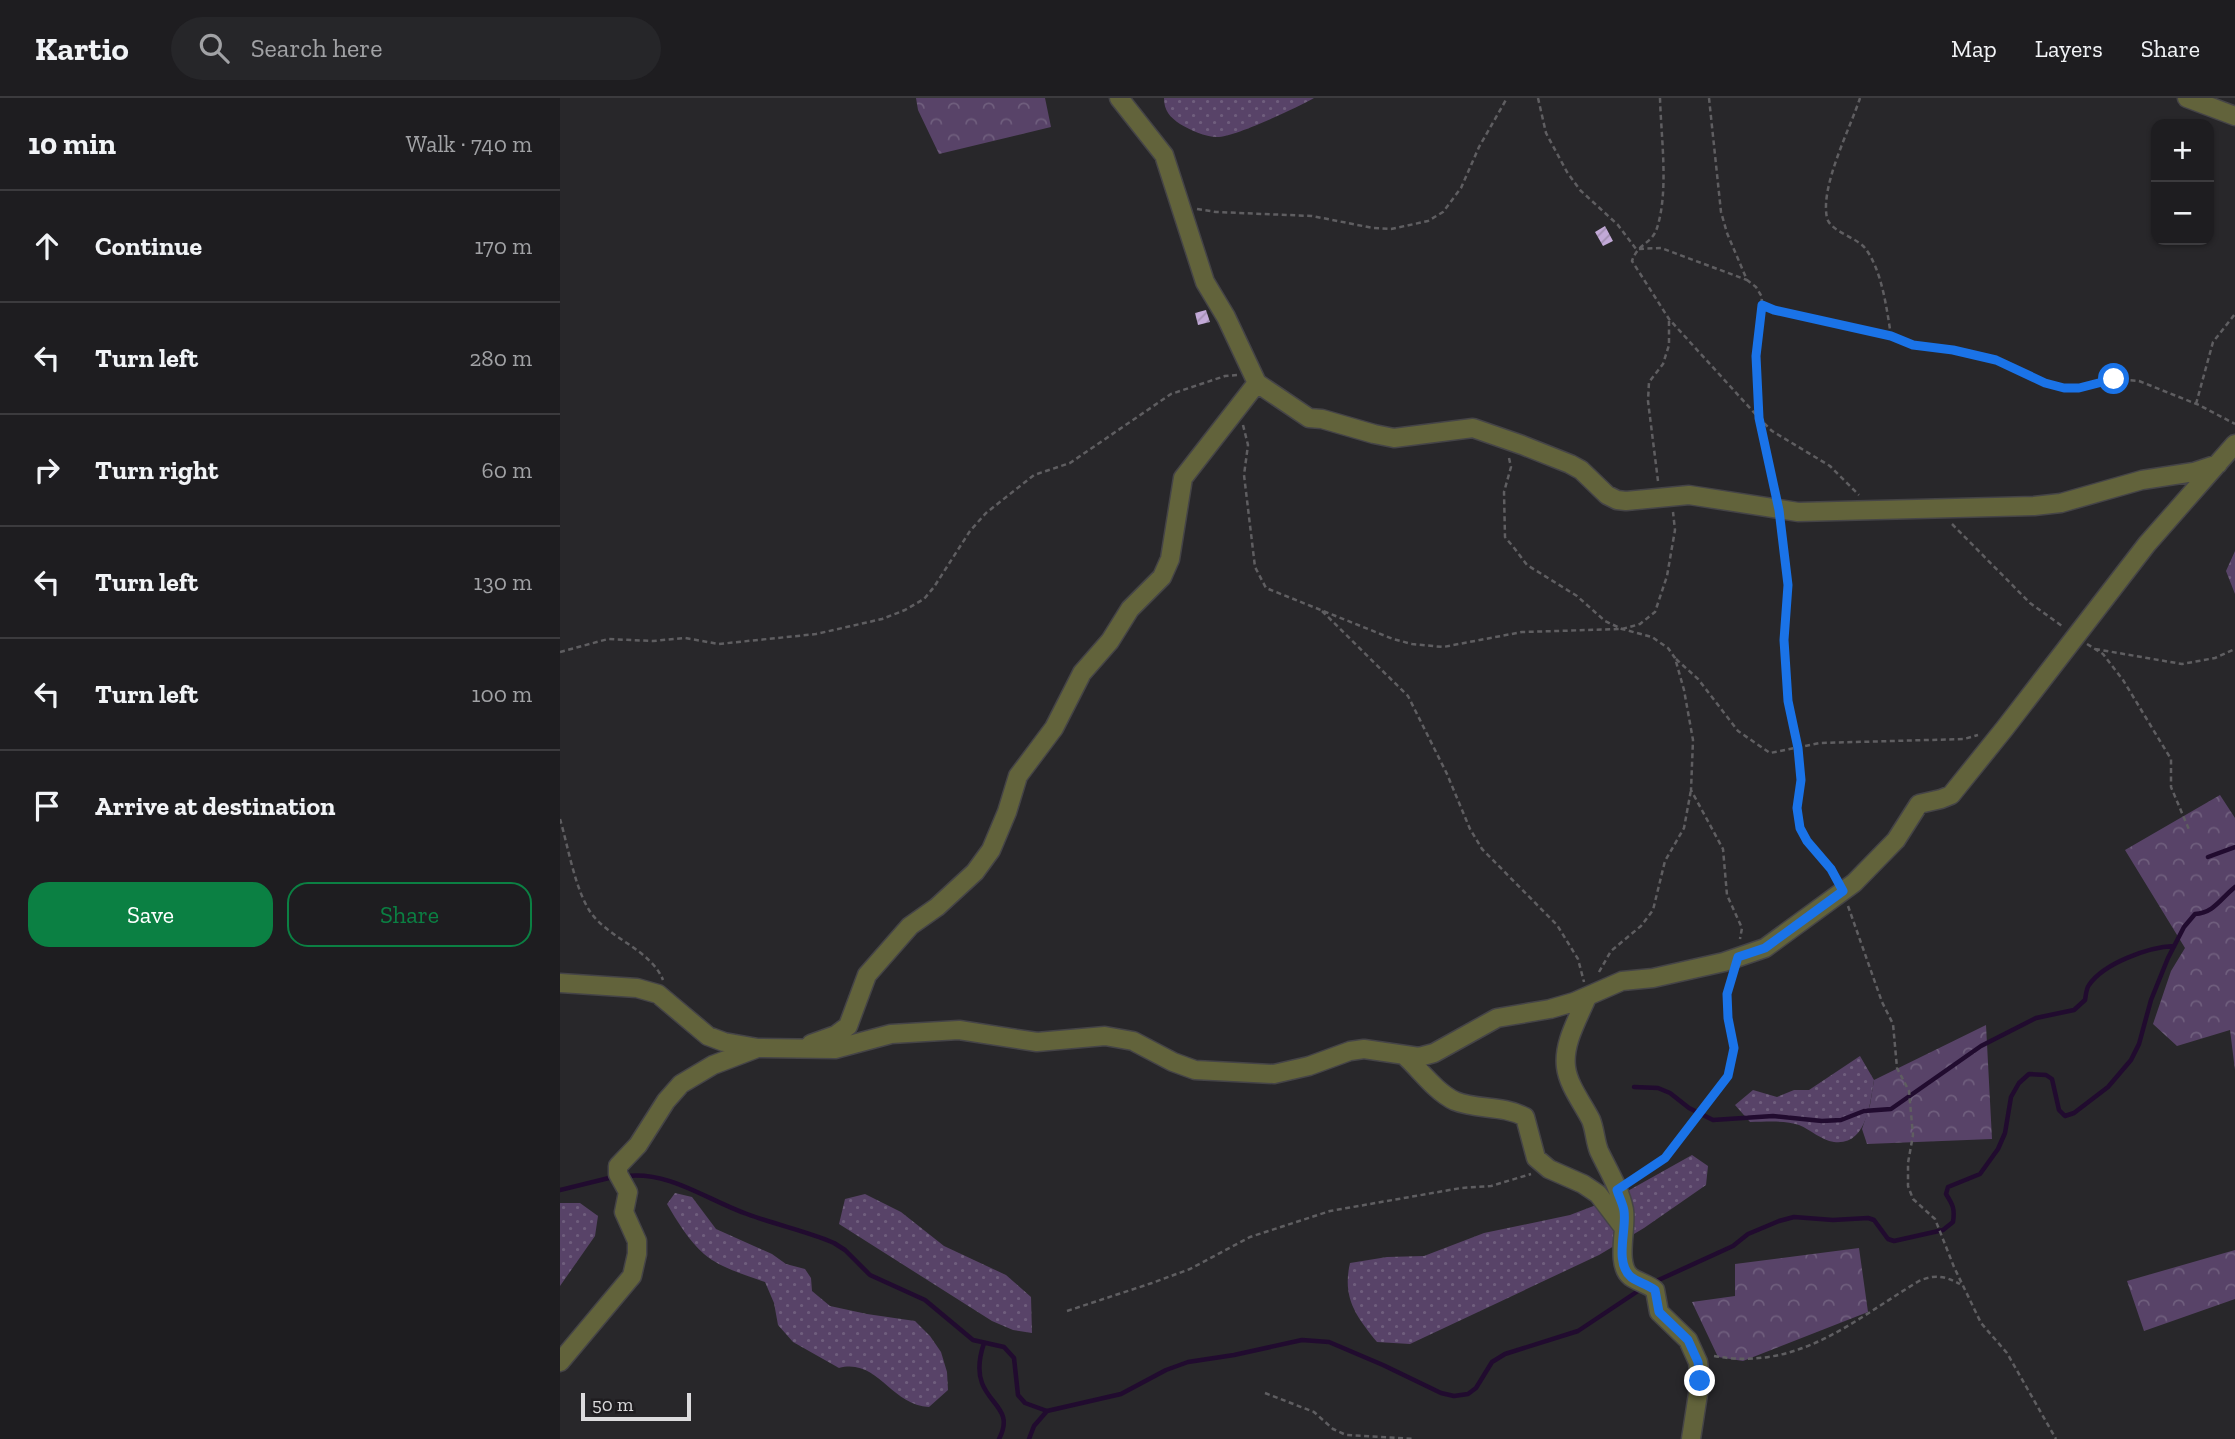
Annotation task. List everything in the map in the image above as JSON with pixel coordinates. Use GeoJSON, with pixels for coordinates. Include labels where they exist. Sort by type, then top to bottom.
{"type":"FeatureCollection","features":[{"type":"Feature","properties":{"kind":"street"},"geometry":{"type":"LineString","coordinates":[[1119,98],[1164,155],[1205,282],[1226,317],[1257,383],[1309,418],[1394,438],[1473,428],[1581,470],[1599,489],[1617,500],[1689,495],[1798,512],[2061,503],[2142,480],[2194,472],[2227,462]]}},
{"type":"Feature","properties":{"kind":"street"},"geometry":{"type":"LineString","coordinates":[[2188,98],[2235,116]]}},
{"type":"Feature","properties":{"kind":"street"},"geometry":{"type":"LineString","coordinates":[[801,1048],[836,1035],[848,1026],[867,975],[910,926],[937,908],[975,872],[991,850],[1018,776],[1054,728],[1082,673],[1110,640],[1130,609],[1162,577],[1170,559],[1183,478],[1257,383]]}},
{"type":"Feature","properties":{"kind":"street"},"geometry":{"type":"LineString","coordinates":[[560,983],[637,988],[658,994],[708,1036],[724,1042],[758,1048],[835,1049],[891,1034],[959,1030],[1037,1042],[1105,1036],[1133,1041],[1173,1062],[1195,1069],[1274,1074],[1364,1049],[1406,1057],[1434,1053],[1497,1018],[1550,1009],[1587,997],[1622,981],[1653,978],[1738,957],[1765,948],[1854,884],[1896,840],[1919,804],[1951,795],[2147,544],[2227,462],[2235,444]]}},
{"type":"Feature","properties":{"kind":"street"},"geometry":{"type":"LineString","coordinates":[[1587,997],[1569,1040],[1565,1058],[1566,1072],[1592,1123],[1598,1148],[1624,1211],[1625,1270],[1632,1278],[1645,1282],[1655,1290],[1659,1312],[1688,1340],[1698,1362],[1700,1381],[1691,1439]]}},
{"type":"Feature","properties":{"kind":"street"},"geometry":{"type":"LineString","coordinates":[[560,1363],[632,1276],[637,1254],[636,1241],[624,1212],[628,1192],[618,1174],[618,1166],[638,1145],[666,1101],[681,1084],[712,1065],[758,1048]]}},
{"type":"Feature","properties":{"kind":"street"},"geometry":{"type":"LineString","coordinates":[[1406,1057],[1438,1089],[1455,1101],[1514,1111],[1525,1117],[1536,1158],[1549,1169],[1598,1194],[1623,1227]]}},
{"type":"Feature","properties":{"kind":"path"},"geometry":{"type":"LineString","coordinates":[[1181,206],[1216,212],[1312,216],[1373,228],[1391,229],[1428,221],[1443,212],[1461,188],[1479,147],[1507,98]]}},
{"type":"Feature","properties":{"kind":"path"},"geometry":{"type":"LineString","coordinates":[[1538,98],[1546,133],[1567,172],[1580,190],[1618,225],[1636,249]]}},
{"type":"Feature","properties":{"kind":"path"},"geometry":{"type":"LineString","coordinates":[[1660,98],[1662,208],[1657,230],[1652,238],[1636,249],[1632,261],[1669,319],[1759,418],[1772,430],[1830,466],[1860,496]]}},
{"type":"Feature","properties":{"kind":"path"},"geometry":{"type":"LineString","coordinates":[[1709,98],[1721,212],[1747,280]]}},
{"type":"Feature","properties":{"kind":"path"},"geometry":{"type":"LineString","coordinates":[[1860,98],[1833,173],[1827,195],[1827,215],[1829,223],[1865,248],[1884,293],[1891,336]]}},
{"type":"Feature","properties":{"kind":"path"},"geometry":{"type":"LineString","coordinates":[[1636,249],[1661,248],[1747,280],[1756,287],[1762,297],[1756,356],[1759,418],[1779,510],[1788,585],[1784,640],[1788,701],[1798,748],[1801,780],[1797,808],[1800,828],[1807,841],[1831,869],[1843,891],[1865,957],[1893,1024],[1897,1068],[1909,1091],[1913,1135],[1908,1163],[1908,1186],[1913,1199],[1935,1219],[1981,1323],[2007,1353],[2056,1439]]}},
{"type":"Feature","properties":{"kind":"path"},"geometry":{"type":"LineString","coordinates":[[1762,305],[1891,336],[1913,345],[1953,350],[1996,360],[2045,383],[2064,388],[2079,388],[2114,379],[2138,381],[2196,404],[2235,424]]}},
{"type":"Feature","properties":{"kind":"path"},"geometry":{"type":"LineString","coordinates":[[2196,404],[2213,342],[2235,314]]}},
{"type":"Feature","properties":{"kind":"path"},"geometry":{"type":"LineString","coordinates":[[1235,374],[1248,445],[1244,475],[1255,567],[1266,588],[1393,639],[1412,644],[1443,647],[1522,632],[1622,629],[1640,624],[1655,612],[1667,576],[1675,530],[1675,515],[1658,483],[1648,401],[1649,382],[1663,364],[1669,345],[1669,319]]}},
{"type":"Feature","properties":{"kind":"path"},"geometry":{"type":"LineString","coordinates":[[560,652],[608,639],[685,638],[719,644],[816,634],[882,619],[924,599],[970,531],[986,513],[1034,475],[1070,463],[1171,394],[1235,374],[1257,383]]}},
{"type":"Feature","properties":{"kind":"path"},"geometry":{"type":"LineString","coordinates":[[1495,436],[1507,451],[1511,467],[1504,492],[1505,537],[1527,565],[1577,596],[1605,621],[1622,629],[1653,637],[1668,648],[1698,679],[1738,731],[1770,753],[1820,744],[1964,739],[2005,728]]}},
{"type":"Feature","properties":{"kind":"path"},"geometry":{"type":"LineString","coordinates":[[1938,509],[2030,603],[2103,654],[2123,680],[2171,759],[2171,787],[2190,832]]}},
{"type":"Feature","properties":{"kind":"path"},"geometry":{"type":"LineString","coordinates":[[1319,608],[1408,696],[1470,829],[1482,849],[1556,925],[1578,959],[1587,997]]}},
{"type":"Feature","properties":{"kind":"path"},"geometry":{"type":"LineString","coordinates":[[2094,649],[2127,652],[2182,664],[2215,658],[2235,649]]}},
{"type":"Feature","properties":{"kind":"path"},"geometry":{"type":"LineString","coordinates":[[1587,997],[1611,951],[1641,926],[1653,910],[1665,862],[1684,828],[1691,790],[1693,740],[1675,658]]}},
{"type":"Feature","properties":{"kind":"path"},"geometry":{"type":"LineString","coordinates":[[1617,1190],[1665,1158],[1728,1076],[1734,1048],[1727,994],[1738,957],[1742,928],[1727,895],[1723,849],[1691,790]]}},
{"type":"Feature","properties":{"kind":"path"},"geometry":{"type":"LineString","coordinates":[[560,818],[580,888],[591,912],[607,929],[659,970],[663,982]]}},
{"type":"Feature","properties":{"kind":"path"},"geometry":{"type":"LineString","coordinates":[[1067,1311],[1190,1269],[1250,1237],[1330,1211],[1461,1188],[1490,1186],[1549,1169]]}},
{"type":"Feature","properties":{"kind":"path"},"geometry":{"type":"LineString","coordinates":[[1710,1356],[1743,1361],[1791,1354],[1822,1342],[1931,1276],[1945,1277],[1963,1286]]}},
{"type":"Feature","properties":{"kind":"path"},"geometry":{"type":"LineString","coordinates":[[1265,1393],[1314,1412],[1333,1429],[1346,1435],[1416,1439]]}},
{"type":"Feature","properties":{"kind":"green space"},"geometry":{"type":"Polygon","coordinates":[[[916,98],[1045,98],[1051,127],[939,154],[918,110],[916,98]]]}},
{"type":"Feature","properties":{"kind":"green space"},"geometry":{"type":"Polygon","coordinates":[[[1164,98],[1314,98],[1251,127],[1217,137],[1198,133],[1176,121],[1166,110],[1164,98]]]}},
{"type":"Feature","properties":{"kind":"green space"},"geometry":{"type":"Polygon","coordinates":[[[2235,551],[2235,594],[2226,571],[2235,551]]]}},
{"type":"Feature","properties":{"kind":"green space"},"geometry":{"type":"Polygon","coordinates":[[[2220,795],[2235,818],[2235,1070],[2230,1030],[2177,1046],[2153,1024],[2171,971],[2185,948],[2125,850],[2220,795]]]}},
{"type":"Feature","properties":{"kind":"green space"},"geometry":{"type":"Polygon","coordinates":[[[1986,1025],[1992,1139],[1867,1144],[1862,1129],[1874,1080],[1986,1025]]]}},
{"type":"Feature","properties":{"kind":"green space"},"geometry":{"type":"Polygon","coordinates":[[[1860,1056],[1874,1080],[1871,1100],[1860,1130],[1845,1141],[1829,1141],[1794,1123],[1750,1122],[1735,1105],[1753,1090],[1777,1097],[1794,1090],[1809,1090],[1860,1056]]]}},
{"type":"Feature","properties":{"kind":"green space"},"geometry":{"type":"Polygon","coordinates":[[[1692,1155],[1708,1166],[1706,1185],[1599,1255],[1410,1344],[1377,1342],[1357,1315],[1349,1297],[1350,1263],[1387,1257],[1424,1256],[1484,1233],[1570,1215],[1617,1197],[1692,1155]]]}},
{"type":"Feature","properties":{"kind":"green space"},"geometry":{"type":"Polygon","coordinates":[[[675,1193],[692,1197],[716,1229],[772,1254],[786,1264],[805,1269],[811,1278],[812,1291],[830,1306],[915,1321],[941,1352],[947,1372],[948,1390],[929,1407],[916,1404],[904,1399],[874,1375],[852,1367],[839,1368],[793,1342],[778,1325],[774,1303],[765,1282],[718,1263],[704,1254],[688,1237],[667,1204],[675,1193]]]}},
{"type":"Feature","properties":{"kind":"green space"},"geometry":{"type":"Polygon","coordinates":[[[865,1194],[901,1212],[944,1246],[1006,1275],[1031,1297],[1032,1333],[1013,1330],[992,1321],[839,1224],[845,1199],[865,1194]]]}},
{"type":"Feature","properties":{"kind":"green space"},"geometry":{"type":"Polygon","coordinates":[[[560,1203],[580,1203],[598,1216],[595,1236],[560,1286],[560,1203]]]}},
{"type":"Feature","properties":{"kind":"green space"},"geometry":{"type":"Polygon","coordinates":[[[1859,1248],[1868,1312],[1743,1361],[1718,1357],[1692,1302],[1735,1296],[1735,1264],[1859,1248]]]}},
{"type":"Feature","properties":{"kind":"green space"},"geometry":{"type":"Polygon","coordinates":[[[2235,1250],[2235,1299],[2144,1331],[2127,1281],[2235,1250]]]}},
{"type":"Feature","properties":{"kind":"building"},"geometry":{"type":"Polygon","coordinates":[[[1605,226],[1613,241],[1603,246],[1595,232],[1605,226]]]}},
{"type":"Feature","properties":{"kind":"building"},"geometry":{"type":"Polygon","coordinates":[[[1206,310],[1210,322],[1198,325],[1195,313],[1206,310]]]}},
{"type":"Feature","properties":{"kind":"waterway"},"geometry":{"type":"LineString","coordinates":[[2208,857],[2235,847]]}},
{"type":"Feature","properties":{"kind":"waterway"},"geometry":{"type":"LineString","coordinates":[[1652,1283],[1733,1246],[1748,1234],[1794,1217],[1833,1220],[1868,1218],[1874,1220],[1888,1239],[1894,1241],[1943,1230],[1954,1218],[1953,1207],[1946,1194],[1948,1187],[1980,1174],[1998,1149],[2005,1133],[2011,1097],[2019,1083],[2029,1074],[2046,1075],[2052,1079],[2059,1110],[2065,1116],[2074,1113],[2108,1087],[2131,1060],[2139,1044],[2151,1000],[2184,927],[2195,914],[2212,908],[2235,887]]}},
{"type":"Feature","properties":{"kind":"waterway"},"geometry":{"type":"LineString","coordinates":[[1634,1087],[1658,1088],[1670,1093],[1689,1108],[1713,1120],[1773,1116],[1822,1121],[1841,1120],[1864,1111],[1891,1109],[1981,1046],[2036,1018],[2074,1010],[2085,1000],[2088,987],[2096,977],[2116,963],[2152,949],[2174,946]]}},
{"type":"Feature","properties":{"kind":"waterway"},"geometry":{"type":"LineString","coordinates":[[626,1176],[673,1182],[747,1214],[834,1243],[870,1275],[925,1300],[973,1340],[1004,1347],[1014,1358],[1018,1395],[1025,1403],[1047,1411],[1121,1394],[1166,1370],[1188,1362],[1302,1340],[1329,1342],[1441,1393],[1454,1396],[1468,1394],[1476,1388],[1492,1362],[1505,1354],[1578,1331],[1641,1289]]}},
{"type":"Feature","properties":{"kind":"waterway"},"geometry":{"type":"LineString","coordinates":[[560,1190],[613,1177]]}},
{"type":"Feature","properties":{"kind":"waterway"},"geometry":{"type":"LineString","coordinates":[[984,1343],[980,1373],[986,1391],[1002,1415],[1004,1422],[999,1439]]}},
{"type":"Feature","properties":{"kind":"waterway"},"geometry":{"type":"LineString","coordinates":[[1029,1439],[1034,1426],[1047,1411]]}},
{"type":"Feature","properties":{"kind":"route"},"geometry":{"type":"LineString","coordinates":[[1700,1381],[1698,1362],[1688,1340],[1659,1312],[1655,1290],[1645,1282],[1632,1278],[1625,1270],[1624,1211],[1617,1190],[1665,1158],[1728,1076],[1734,1048],[1727,994],[1738,957],[1765,948],[1843,891],[1831,869],[1807,841],[1800,828],[1797,808],[1801,780],[1798,748],[1788,701],[1784,640],[1788,585],[1779,510],[1759,418],[1756,356],[1762,305],[1891,336],[1913,345],[1953,350],[1996,360],[2045,383],[2064,388],[2079,388],[2114,379]]}}]}
